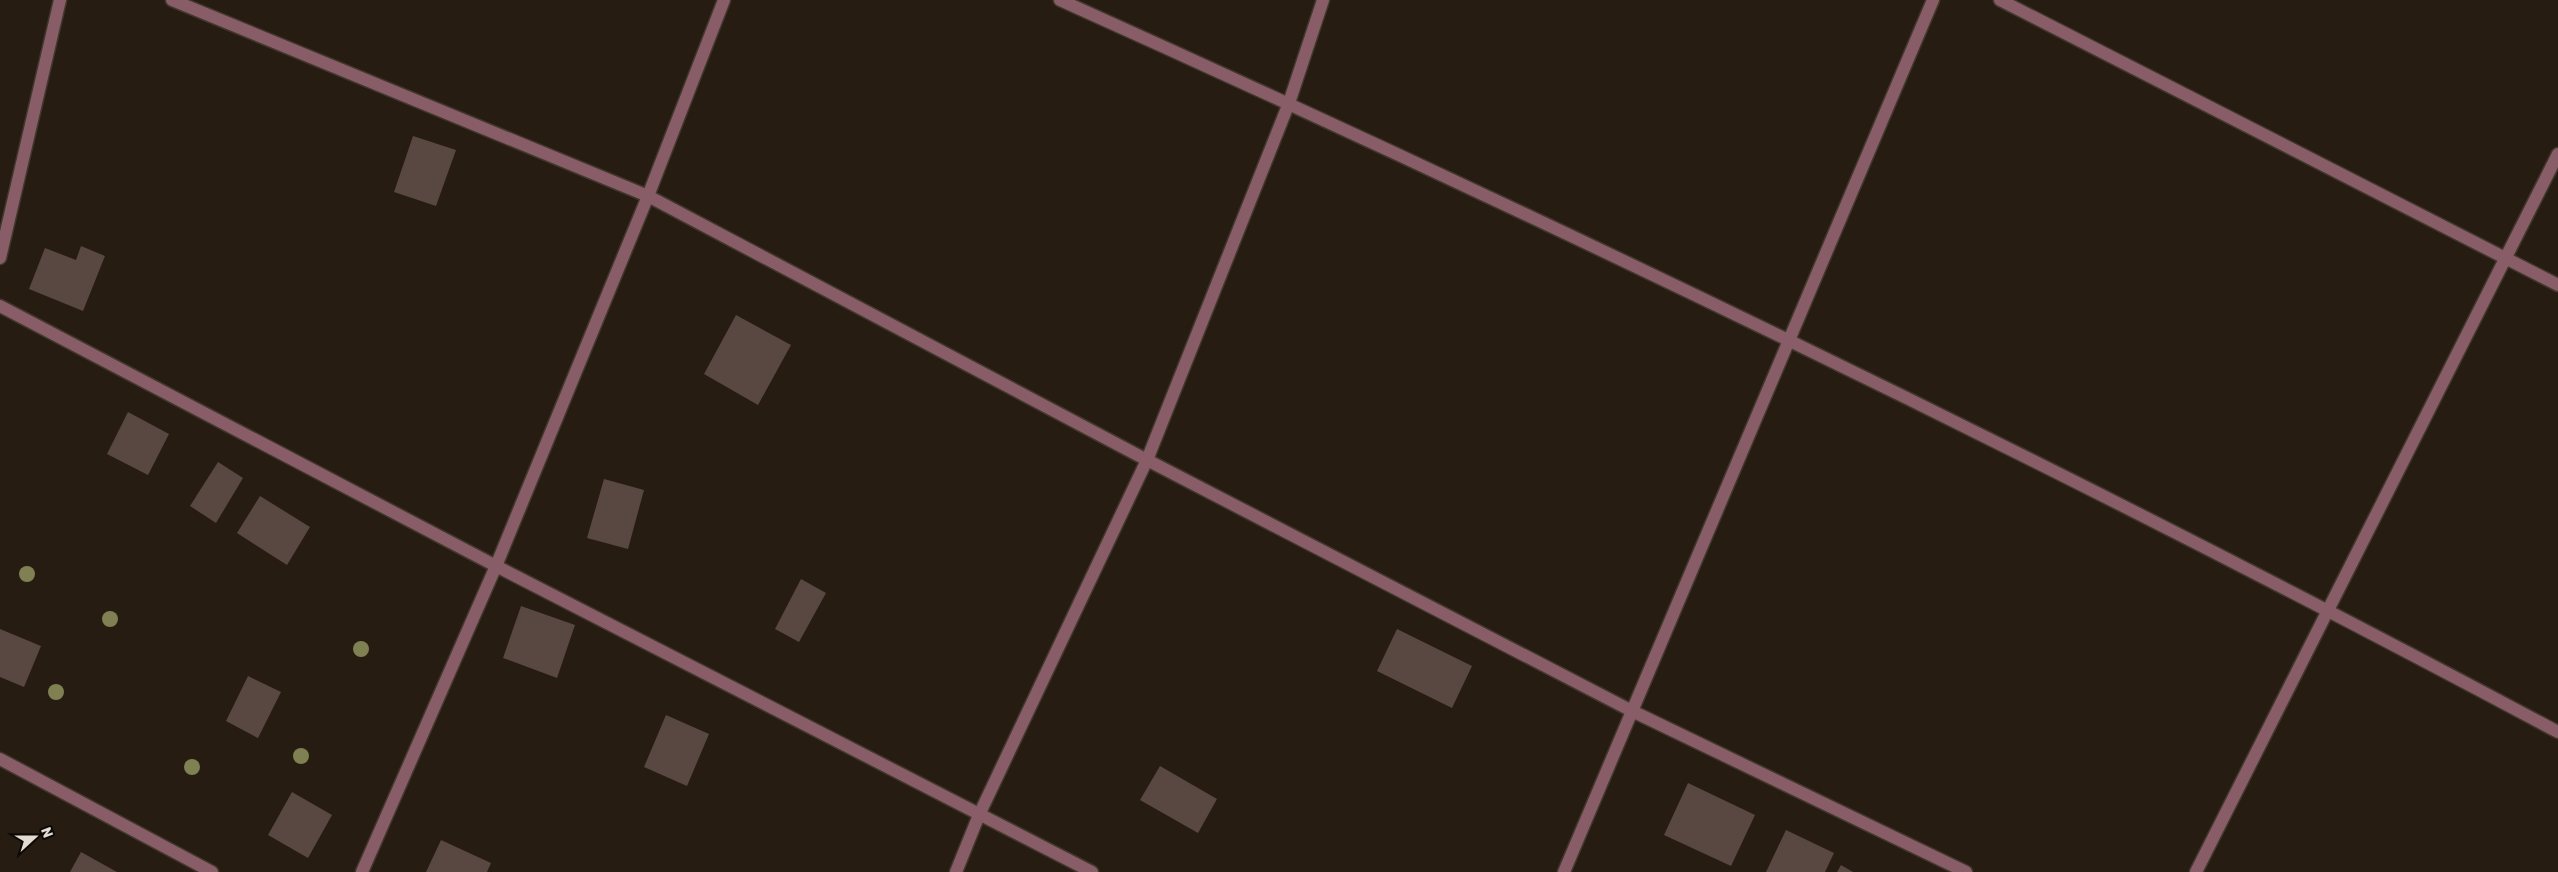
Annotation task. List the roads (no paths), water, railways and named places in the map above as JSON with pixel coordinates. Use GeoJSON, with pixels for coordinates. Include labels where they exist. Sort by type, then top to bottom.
{"type":"FeatureCollection","features":[{"type":"Feature","properties":{"kind":"street"},"geometry":{"type":"LineString","coordinates":[[0,258],[60,0]]}},
{"type":"Feature","properties":{"kind":"street"},"geometry":{"type":"LineString","coordinates":[[172,0],[648,196],[1147,460],[1632,711],[1966,872]]}},
{"type":"Feature","properties":{"kind":"street"},"geometry":{"type":"LineString","coordinates":[[362,872],[496,566],[648,196],[724,0]]}},
{"type":"Feature","properties":{"kind":"street"},"geometry":{"type":"LineString","coordinates":[[1060,0],[1289,103],[1789,340],[2329,609],[2558,732]]}},
{"type":"Feature","properties":{"kind":"street"},"geometry":{"type":"LineString","coordinates":[[956,872],[979,815],[1147,460],[1289,103],[1323,0]]}},
{"type":"Feature","properties":{"kind":"street"},"geometry":{"type":"LineString","coordinates":[[1564,872],[1933,0]]}},
{"type":"Feature","properties":{"kind":"street"},"geometry":{"type":"LineString","coordinates":[[2000,0],[2558,285]]}},
{"type":"Feature","properties":{"kind":"street"},"geometry":{"type":"LineString","coordinates":[[2196,872],[2558,154]]}},
{"type":"Feature","properties":{"kind":"street"},"geometry":{"type":"LineString","coordinates":[[0,306],[496,566],[1092,872]]}},
{"type":"Feature","properties":{"kind":"street"},"geometry":{"type":"LineString","coordinates":[[0,759],[212,872]]}}]}
